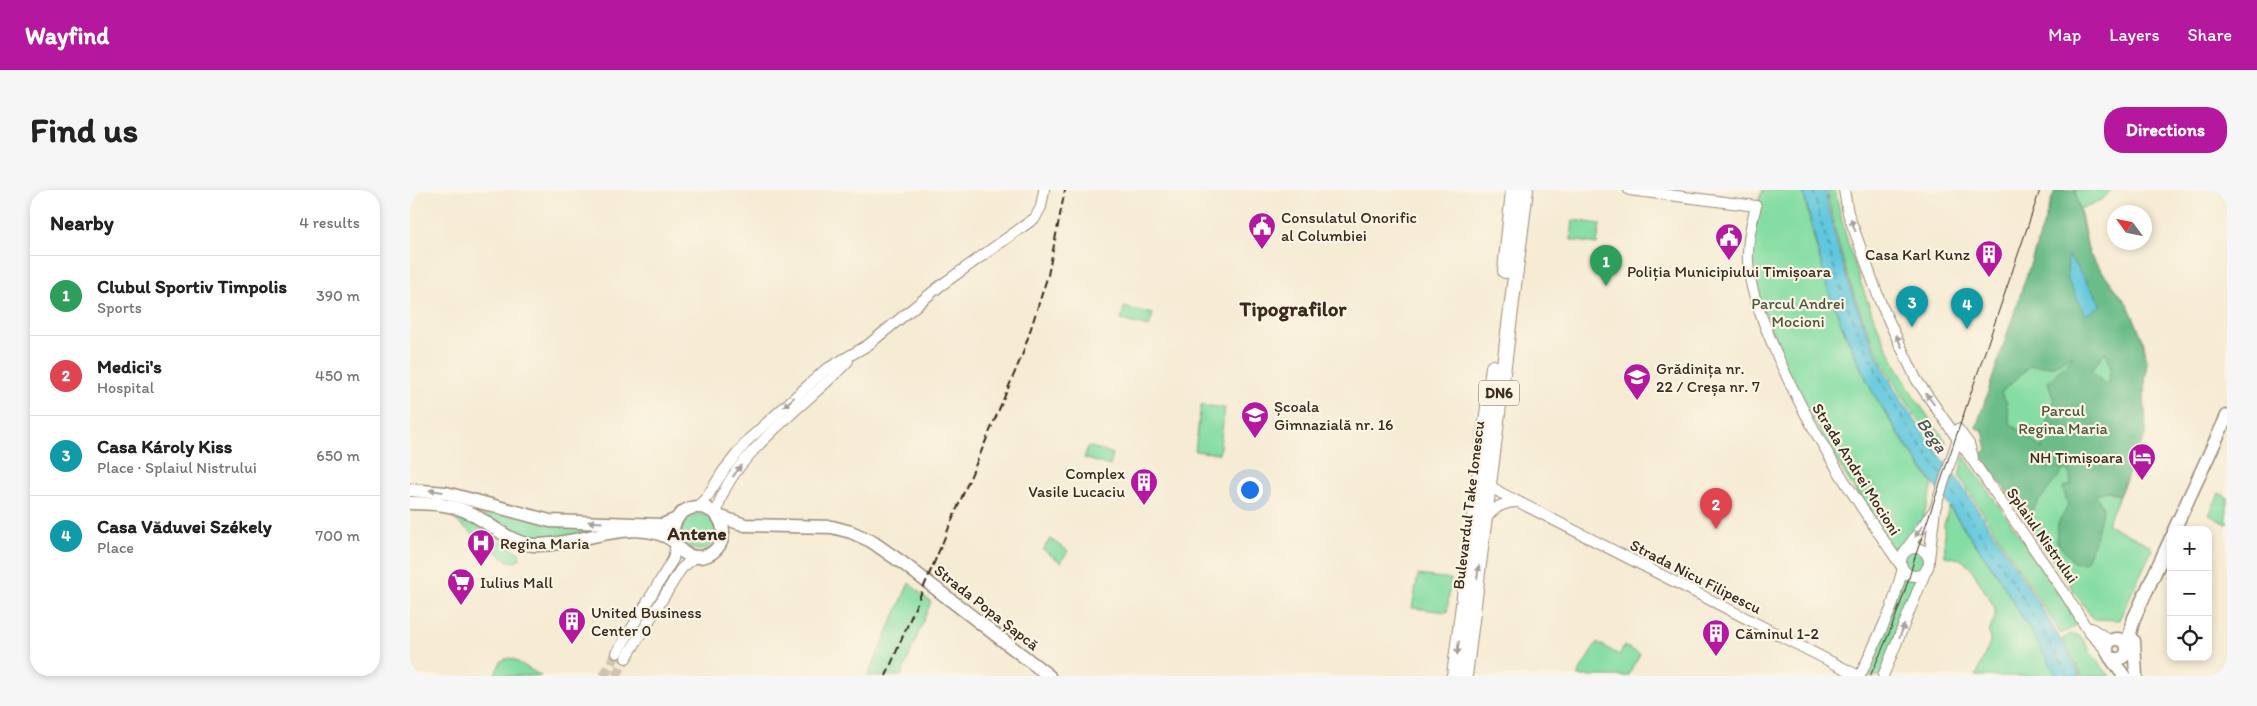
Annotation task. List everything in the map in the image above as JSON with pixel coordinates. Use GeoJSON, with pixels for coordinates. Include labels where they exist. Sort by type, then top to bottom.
{"type":"FeatureCollection","features":[{"type":"Feature","properties":{"kind":"main road","name":"Bulevardul Take Ionescu"},"geometry":{"type":"LineString","coordinates":[[1465,676],[1484,524],[1484,482],[1514,190]]}},
{"type":"Feature","properties":{"kind":"main road","name":"Bulevardul Take Ionescu"},"geometry":{"type":"LineString","coordinates":[[1454,676],[1526,190]]}},
{"type":"Feature","properties":{"kind":"main road"},"geometry":{"type":"LineString","coordinates":[[2176,526],[2227,416]]}},
{"type":"Feature","properties":{"kind":"main road"},"geometry":{"type":"LineString","coordinates":[[410,490],[446,493],[550,521],[662,524],[677,519]]}},
{"type":"Feature","properties":{"kind":"main road"},"geometry":{"type":"LineString","coordinates":[[410,503],[436,504],[468,512],[529,545],[557,544],[591,536],[631,532],[661,534],[676,543],[684,553],[695,557],[712,554],[722,540],[745,525]]}},
{"type":"Feature","properties":{"kind":"main road"},"geometry":{"type":"LineString","coordinates":[[676,543],[673,530],[677,519],[685,510],[697,507],[710,509],[718,515],[724,528],[722,540]]}},
{"type":"Feature","properties":{"kind":"main road","name":"Strada Popa Șapcă"},"geometry":{"type":"LineString","coordinates":[[718,515],[745,525],[842,529],[871,541],[904,564],[1049,676]]}},
{"type":"Feature","properties":{"kind":"main road"},"geometry":{"type":"LineString","coordinates":[[2111,647],[2118,660],[2126,650],[2134,618],[2167,547]]}},
{"type":"Feature","properties":{"kind":"main road"},"geometry":{"type":"LineString","coordinates":[[2111,647],[2134,618]]}},
{"type":"Feature","properties":{"kind":"main road"},"geometry":{"type":"LineString","coordinates":[[2134,618],[2136,676]]}},
{"type":"Feature","properties":{"kind":"main road"},"geometry":{"type":"LineString","coordinates":[[2111,647],[2120,640],[2126,650],[2132,676]]}},
{"type":"Feature","properties":{"kind":"main road"},"geometry":{"type":"LineString","coordinates":[[2111,647],[2124,676]]}},
{"type":"Feature","properties":{"kind":"street"},"geometry":{"type":"LineString","coordinates":[[718,515],[722,494],[742,464],[755,450],[833,378],[854,355],[940,286],[1035,218],[1041,207],[1044,190]]}},
{"type":"Feature","properties":{"kind":"street","name":"Strada Andrei Mocioni"},"geometry":{"type":"LineString","coordinates":[[1629,190],[1756,206],[1750,229],[1748,260],[1755,298],[1764,325],[1788,382],[1819,442],[1903,568]]}},
{"type":"Feature","properties":{"kind":"street","name":"Splaiul Nistrului"},"geometry":{"type":"LineString","coordinates":[[1844,190],[1848,213],[1881,304],[1916,379],[1945,419],[1957,441],[1975,462],[2087,629],[2111,647]]}},
{"type":"Feature","properties":{"kind":"street"},"geometry":{"type":"LineString","coordinates":[[697,507],[707,497],[724,470],[748,440],[825,370],[854,355]]}},
{"type":"Feature","properties":{"kind":"street"},"geometry":{"type":"LineString","coordinates":[[1882,676],[1928,564],[1935,509],[1957,441]]}},
{"type":"Feature","properties":{"kind":"street","name":"Strada Nicu Filipescu"},"geometry":{"type":"LineString","coordinates":[[1484,482],[1519,502],[1860,676]]}},
{"type":"Feature","properties":{"kind":"street"},"geometry":{"type":"LineString","coordinates":[[1484,524],[1493,510],[1500,505],[1519,502]]}},
{"type":"Feature","properties":{"kind":"street"},"geometry":{"type":"LineString","coordinates":[[1860,676],[1891,609],[1903,568],[1903,554],[1935,509]]}},
{"type":"Feature","properties":{"kind":"street"},"geometry":{"type":"LineString","coordinates":[[676,543],[673,559],[622,655],[678,573],[688,561],[695,557]]}},
{"type":"Feature","properties":{"kind":"street","name":"Strada Andrei Mocioni"},"geometry":{"type":"LineString","coordinates":[[1889,548],[1903,554]]}},
{"type":"Feature","properties":{"kind":"street"},"geometry":{"type":"LineString","coordinates":[[1903,554],[1912,548],[1920,548],[1926,552],[1928,564]]}},
{"type":"Feature","properties":{"kind":"street"},"geometry":{"type":"LineString","coordinates":[[1903,568],[1908,574],[1915,575],[1928,564]]}},
{"type":"Feature","properties":{"kind":"street"},"geometry":{"type":"LineString","coordinates":[[2087,629],[2091,640],[2117,676]]}},
{"type":"Feature","properties":{"kind":"green space","name":"Parcul Andrei Mocioni"},"geometry":{"type":"Polygon","coordinates":[[[1763,190],[1803,190],[1822,268],[1850,344],[1894,428],[1933,485],[1920,528],[1904,553],[1892,551],[1789,382],[1749,270],[1756,206],[1763,190]]]}},
{"type":"Feature","properties":{"kind":"green space"},"geometry":{"type":"Polygon","coordinates":[[[1827,190],[1835,190],[1855,266],[1883,339],[1907,385],[1946,441],[1942,454],[1895,384],[1878,353],[1850,284],[1827,190]]]}},
{"type":"Feature","properties":{"kind":"green space","name":"Parcul Regina Maria"},"geometry":{"type":"Polygon","coordinates":[[[2055,190],[2112,190],[2103,199],[2080,209],[2089,254],[2128,305],[2143,340],[2147,362],[2144,393],[2146,433],[2107,524],[2149,545],[2152,550],[2119,620],[2093,619],[1983,457],[1982,453],[1987,450],[1983,430],[1976,428],[2055,190]]]}},
{"type":"Feature","properties":{"kind":"green space","name":"Parcul Regina Maria"},"geometry":{"type":"Polygon","coordinates":[[[2055,190],[2075,190],[2089,254],[2128,305],[2143,340],[2147,362],[2144,393],[2146,433],[2119,495],[2108,491],[2095,494],[2103,508],[2095,541],[2085,563],[2073,562],[2056,541],[2058,524],[2068,506],[2063,487],[2071,485],[2070,475],[2065,468],[2031,511],[2021,514],[1983,457],[1982,453],[1987,450],[1983,430],[1976,428],[2055,190]],[[2105,352],[2091,371],[2106,385],[2110,368],[2105,352]],[[2073,356],[2065,358],[2055,366],[2030,366],[2001,393],[2006,401],[2010,423],[2042,449],[2043,433],[2054,400],[2048,382],[2073,356]]]}},
{"type":"Feature","properties":{"kind":"green space"},"geometry":{"type":"Polygon","coordinates":[[[1573,220],[1600,224],[1597,244],[1571,240],[1573,220]]]}},
{"type":"Feature","properties":{"kind":"green space"},"geometry":{"type":"Polygon","coordinates":[[[1124,307],[1153,314],[1149,327],[1121,320],[1124,307]]]}},
{"type":"Feature","properties":{"kind":"green space"},"geometry":{"type":"Polygon","coordinates":[[[1201,405],[1225,408],[1219,454],[1195,451],[1201,405]]]}},
{"type":"Feature","properties":{"kind":"green space"},"geometry":{"type":"Polygon","coordinates":[[[1088,446],[1113,454],[1110,466],[1084,458],[1088,446]]]}},
{"type":"Feature","properties":{"kind":"green space"},"geometry":{"type":"Polygon","coordinates":[[[1964,456],[2081,623],[2061,634],[1959,476],[1964,456]]]}},
{"type":"Feature","properties":{"kind":"green space"},"geometry":{"type":"Polygon","coordinates":[[[2219,493],[2227,497],[2227,524],[2209,515],[2219,493]]]}},
{"type":"Feature","properties":{"kind":"green space"},"geometry":{"type":"Polygon","coordinates":[[[455,498],[608,527],[536,543],[515,535],[455,498]]]}},
{"type":"Feature","properties":{"kind":"green space"},"geometry":{"type":"Polygon","coordinates":[[[1949,507],[1998,576],[2057,676],[1976,676],[1990,642],[1989,632],[1995,617],[1995,608],[1969,565],[1960,559],[1945,556],[1944,525],[1949,507]]]}},
{"type":"Feature","properties":{"kind":"green space"},"geometry":{"type":"Polygon","coordinates":[[[699,514],[712,519],[717,532],[712,545],[699,550],[686,545],[681,532],[686,519],[699,514]]]}},
{"type":"Feature","properties":{"kind":"green space"},"geometry":{"type":"Polygon","coordinates":[[[455,516],[467,519],[519,553],[520,559],[516,562],[508,561],[455,520],[455,516]]]}},
{"type":"Feature","properties":{"kind":"green space"},"geometry":{"type":"Polygon","coordinates":[[[1050,539],[1068,551],[1061,562],[1043,550],[1050,539]]]}},
{"type":"Feature","properties":{"kind":"green space"},"geometry":{"type":"Polygon","coordinates":[[[1915,549],[1923,553],[1927,561],[1923,569],[1915,573],[1907,569],[1903,561],[1907,553],[1915,549]]]}},
{"type":"Feature","properties":{"kind":"green space"},"geometry":{"type":"Polygon","coordinates":[[[1904,572],[1911,577],[1923,574],[1880,676],[1863,676],[1904,572]]]}},
{"type":"Feature","properties":{"kind":"green space"},"geometry":{"type":"Polygon","coordinates":[[[1418,575],[1451,579],[1447,612],[1412,608],[1418,575]]]}},
{"type":"Feature","properties":{"kind":"green space"},"geometry":{"type":"Polygon","coordinates":[[[909,583],[931,602],[901,676],[868,676],[909,583]]]}},
{"type":"Feature","properties":{"kind":"green space"},"geometry":{"type":"Polygon","coordinates":[[[2071,634],[2082,638],[2093,656],[2110,676],[2083,676],[2062,639],[2071,634]]]}},
{"type":"Feature","properties":{"kind":"green space"},"geometry":{"type":"Polygon","coordinates":[[[1597,642],[1619,655],[1624,646],[1640,654],[1628,676],[1577,676],[1597,642]]]}},
{"type":"Feature","properties":{"kind":"green space"},"geometry":{"type":"Polygon","coordinates":[[[509,658],[541,676],[494,676],[501,661],[509,658]]]}},
{"type":"Feature","properties":{"kind":"water"},"geometry":{"type":"Polygon","coordinates":[[[1803,190],[1825,190],[1835,237],[1857,306],[1875,351],[1894,388],[1912,417],[1962,486],[2009,556],[2039,603],[2081,676],[2057,676],[1998,576],[1900,436],[1873,393],[1845,333],[1827,287],[1803,190]]]}},
{"type":"Feature","properties":{"kind":"water"},"geometry":{"type":"Polygon","coordinates":[[[2068,255],[2102,305],[2086,315],[2067,279],[2068,255]]]}},
{"type":"Feature","properties":{"kind":"ferry route"},"geometry":{"type":"LineString","coordinates":[[1814,190],[1835,270],[1858,332],[1887,391],[1941,474]]}},
{"type":"Feature","properties":{"kind":"ferry route"},"geometry":{"type":"LineString","coordinates":[[1947,484],[2018,590],[2069,676]]}},
{"type":"Feature","properties":{"kind":"tunnel"},"geometry":{"type":"LineString","coordinates":[[604,676],[617,653]]}},
{"type":"Feature","properties":{"kind":"tunnel"},"geometry":{"type":"LineString","coordinates":[[616,676],[626,658]]}},
{"type":"Feature","properties":{"kind":"tram line"},"geometry":{"type":"LineString","coordinates":[[1870,676],[1900,605],[2040,190]]}},
{"type":"Feature","properties":{"kind":"railway"},"geometry":{"type":"LineString","coordinates":[[886,676],[1023,353],[1048,275],[1065,190]]}},
{"type":"Feature","properties":{"kind":"place","name":"Consulatul Onorific al Columbiei"},"geometry":{"type":"Point","coordinates":[1262,250]}},
{"type":"Feature","properties":{"kind":"place","name":"Poliția Municipiului Timișoara"},"geometry":{"type":"Point","coordinates":[1729,261]}},
{"type":"Feature","properties":{"kind":"place","name":"Casa Karl Kunz"},"geometry":{"type":"Point","coordinates":[1989,278]}},
{"type":"Feature","properties":{"kind":"place","name":"Clubul Sportiv Timpolis"},"geometry":{"type":"Point","coordinates":[1606,286]}},
{"type":"Feature","properties":{"kind":"place","name":"Casa Károly Kiss"},"geometry":{"type":"Point","coordinates":[1912,327]}},
{"type":"Feature","properties":{"kind":"place","name":"Casa Văduvei Székely"},"geometry":{"type":"Point","coordinates":[1967,329]}},
{"type":"Feature","properties":{"kind":"place","name":"Grădinița nr. 22 / Creșa nr. 7"},"geometry":{"type":"Point","coordinates":[1637,401]}},
{"type":"Feature","properties":{"kind":"place","name":"Școala Gimnazială nr. 16"},"geometry":{"type":"Point","coordinates":[1255,439]}},
{"type":"Feature","properties":{"kind":"place","name":"NH Timișoara"},"geometry":{"type":"Point","coordinates":[2142,481]}},
{"type":"Feature","properties":{"kind":"place","name":"Complex Vasile Lucaciu"},"geometry":{"type":"Point","coordinates":[1144,506]}},
{"type":"Feature","properties":{"kind":"place","name":"Medici's"},"geometry":{"type":"Point","coordinates":[1716,529]}},
{"type":"Feature","properties":{"kind":"place","name":"Regina Maria"},"geometry":{"type":"Point","coordinates":[481,567]}},
{"type":"Feature","properties":{"kind":"place","name":"Iulius Mall"},"geometry":{"type":"Point","coordinates":[461,606]}},
{"type":"Feature","properties":{"kind":"place","name":"United Business Center 0"},"geometry":{"type":"Point","coordinates":[572,645]}},
{"type":"Feature","properties":{"kind":"place","name":"Căminul 1-2"},"geometry":{"type":"Point","coordinates":[1716,657]}},
{"type":"Feature","properties":{"kind":"district","name":"Tipografilor"},"geometry":{"type":"Point","coordinates":[1293,309]}},
{"type":"Feature","properties":{"kind":"district","name":"Antene"},"geometry":{"type":"Point","coordinates":[697,533]}},
{"type":"Feature","properties":{"kind":"water label","name":"Bega"},"geometry":{"type":"Point","coordinates":[1932,435]}}]}
